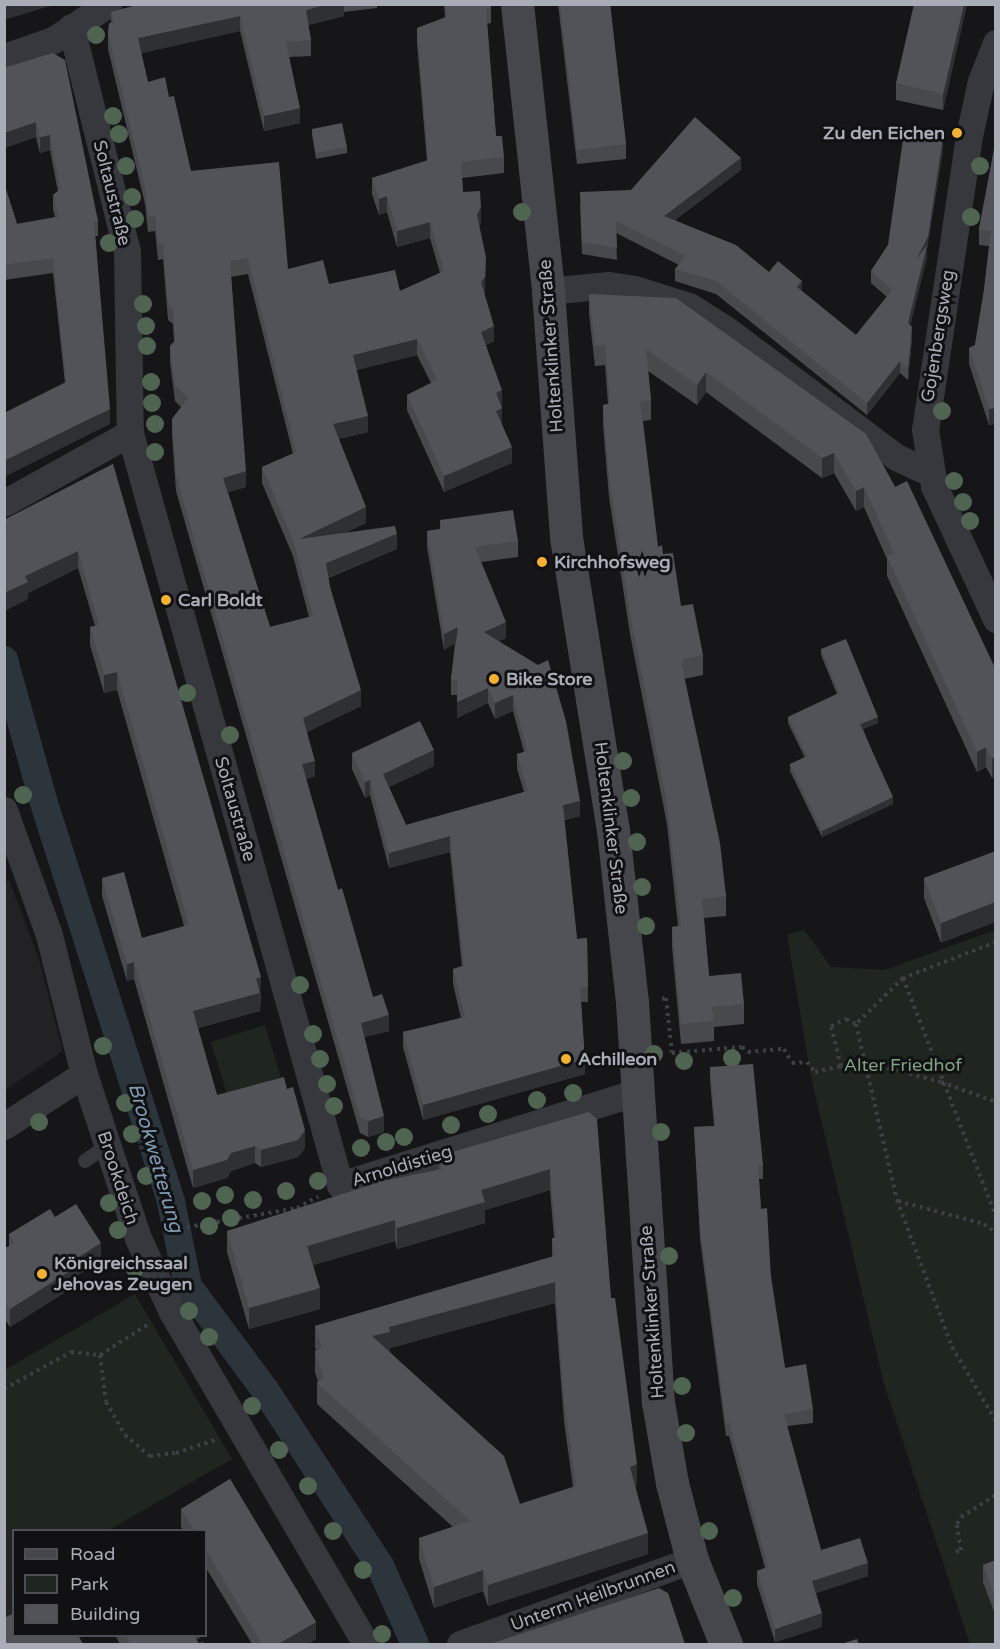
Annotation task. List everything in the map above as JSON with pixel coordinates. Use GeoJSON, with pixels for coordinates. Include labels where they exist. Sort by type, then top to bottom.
{"type":"FeatureCollection","features":[{"type":"Feature","properties":{"kind":"main road","name":"Holtenklinker Straße"},"geometry":{"type":"LineString","coordinates":[[518,4],[548,291],[566,537],[613,830],[632,1002],[636,1092],[658,1402],[672,1483],[692,1560],[726,1644]]}},
{"type":"Feature","properties":{"kind":"street"},"geometry":{"type":"LineString","coordinates":[[4,57],[53,40],[108,4]]}},
{"type":"Feature","properties":{"kind":"street","name":"Soltaustraße"},"geometry":{"type":"LineString","coordinates":[[71,27],[127,251],[130,433],[340,1185]]}},
{"type":"Feature","properties":{"kind":"street","name":"Gojenbergsweg"},"geometry":{"type":"LineString","coordinates":[[996,43],[987,61],[969,136],[925,429],[930,473],[996,619]]}},
{"type":"Feature","properties":{"kind":"street"},"geometry":{"type":"LineString","coordinates":[[548,291],[609,285],[634,289],[689,306],[727,330],[896,457],[930,473]]}},
{"type":"Feature","properties":{"kind":"street"},"geometry":{"type":"LineString","coordinates":[[4,503],[130,433]]}},
{"type":"Feature","properties":{"kind":"street","name":"Brookdeich"},"geometry":{"type":"LineString","coordinates":[[4,810],[49,935],[84,1074],[138,1238],[172,1312],[237,1428],[366,1644]]}},
{"type":"Feature","properties":{"kind":"street"},"geometry":{"type":"LineString","coordinates":[[4,1126],[84,1074]]}},
{"type":"Feature","properties":{"kind":"street","name":"Arnoldistieg"},"geometry":{"type":"LineString","coordinates":[[340,1185],[636,1092]]}},
{"type":"Feature","properties":{"kind":"street","name":"Unterm Heilbrunnen"},"geometry":{"type":"LineString","coordinates":[[460,1644],[692,1560]]}},
{"type":"Feature","properties":{"kind":"lane"},"geometry":{"type":"LineString","coordinates":[[85,1161],[108,1145]]}},
{"type":"Feature","properties":{"kind":"path"},"geometry":{"type":"LineString","coordinates":[[856,1024],[903,978],[996,942]]}},
{"type":"Feature","properties":{"kind":"path"},"geometry":{"type":"LineString","coordinates":[[903,978],[941,1082],[996,1217]]}},
{"type":"Feature","properties":{"kind":"path"},"geometry":{"type":"LineString","coordinates":[[658,999],[666,998],[672,1053],[742,1047],[748,1052],[784,1049],[792,1063],[807,1062],[815,1072],[841,1066]]}},
{"type":"Feature","properties":{"kind":"path"},"geometry":{"type":"LineString","coordinates":[[996,1102],[941,1082],[866,1066],[845,1071],[841,1066],[831,1026],[846,1018],[856,1024],[866,1066],[897,1200],[952,1347],[996,1421]]}},
{"type":"Feature","properties":{"kind":"path","name":"Arnoldistieg"},"geometry":{"type":"LineString","coordinates":[[168,1231],[297,1208],[340,1185]]}},
{"type":"Feature","properties":{"kind":"path"},"geometry":{"type":"LineString","coordinates":[[897,1200],[984,1224],[996,1233]]}},
{"type":"Feature","properties":{"kind":"path"},"geometry":{"type":"LineString","coordinates":[[4,1389],[71,1352],[100,1355],[172,1312]]}},
{"type":"Feature","properties":{"kind":"path"},"geometry":{"type":"LineString","coordinates":[[100,1355],[106,1402],[125,1435],[150,1456],[176,1453],[237,1428]]}},
{"type":"Feature","properties":{"kind":"path"},"geometry":{"type":"LineString","coordinates":[[956,1551],[961,1550],[957,1524],[961,1516],[996,1495]]}},
{"type":"Feature","properties":{"kind":"shaded area"},"geometry":{"type":"Polygon","coordinates":[[[9,880],[39,959],[63,1051],[5,1090],[4,883],[9,880]]]}},
{"type":"Feature","properties":{"kind":"shaded area"},"geometry":{"type":"Polygon","coordinates":[[[12,1587],[13,1637],[5,1644],[4,1592],[12,1587]]]}},
{"type":"Feature","properties":{"kind":"green space","name":"Alter Friedhof"},"geometry":{"type":"Polygon","coordinates":[[[804,930],[831,967],[885,970],[995,930],[995,1644],[970,1644],[884,1384],[811,1077],[787,935],[804,930]]]}},
{"type":"Feature","properties":{"kind":"green space"},"geometry":{"type":"Polygon","coordinates":[[[265,1025],[281,1078],[227,1094],[211,1042],[265,1025]]]}},
{"type":"Feature","properties":{"kind":"green space"},"geometry":{"type":"Polygon","coordinates":[[[135,1294],[232,1459],[111,1529],[12,1529],[12,1587],[5,1592],[5,1370],[135,1294]]]}},
{"type":"Feature","properties":{"kind":"building"},"geometry":{"type":"Polygon","coordinates":[[[141,4],[328,4],[306,10],[311,40],[286,42],[300,108],[264,116],[240,16],[138,38],[148,82],[165,77],[169,97],[174,96],[191,171],[279,162],[288,269],[323,260],[329,284],[395,270],[400,291],[444,271],[430,222],[397,231],[387,196],[379,199],[372,178],[428,160],[417,28],[446,17],[445,4],[491,4],[491,7],[486,8],[496,136],[502,136],[504,157],[461,162],[463,192],[480,191],[481,207],[477,215],[486,257],[485,277],[481,282],[494,326],[481,332],[502,390],[496,393],[502,408],[496,411],[512,447],[444,476],[407,395],[437,380],[417,339],[353,355],[368,416],[333,424],[366,507],[299,539],[395,526],[397,534],[326,563],[330,587],[361,690],[303,718],[315,761],[302,764],[338,890],[342,888],[373,997],[382,994],[389,1015],[361,1023],[384,1116],[368,1121],[360,1117],[176,476],[172,419],[188,398],[175,385],[170,346],[175,341],[173,308],[168,304],[163,244],[158,244],[155,216],[148,217],[145,188],[108,33],[109,23],[114,23],[111,12],[141,4]],[[248,258],[230,261],[246,471],[223,478],[270,627],[313,616],[293,540],[262,467],[296,452],[248,258]]]}},
{"type":"Feature","properties":{"kind":"building"},"geometry":{"type":"Polygon","coordinates":[[[560,4],[610,4],[626,144],[577,150],[560,4]]]}},
{"type":"Feature","properties":{"kind":"building"},"geometry":{"type":"Polygon","coordinates":[[[914,4],[964,4],[943,94],[896,83],[914,4]]]}},
{"type":"Feature","properties":{"kind":"building"},"geometry":{"type":"Polygon","coordinates":[[[53,53],[65,60],[98,221],[94,221],[110,409],[4,461],[4,413],[66,382],[53,258],[4,265],[4,183],[17,224],[58,217],[53,195],[60,189],[50,135],[40,137],[36,122],[4,133],[4,68],[53,53]]]}},
{"type":"Feature","properties":{"kind":"building"},"geometry":{"type":"Polygon","coordinates":[[[695,117],[741,158],[664,216],[736,245],[769,272],[778,261],[802,281],[797,287],[856,335],[892,290],[871,271],[888,245],[904,132],[943,137],[928,237],[916,260],[927,245],[908,323],[912,327],[908,368],[900,361],[867,403],[716,281],[675,269],[686,256],[616,221],[617,248],[582,242],[580,192],[631,190],[695,117]]]}},
{"type":"Feature","properties":{"kind":"building"},"geometry":{"type":"Polygon","coordinates":[[[342,123],[347,147],[316,153],[312,129],[342,123]]]}},
{"type":"Feature","properties":{"kind":"building"},"geometry":{"type":"Polygon","coordinates":[[[996,139],[996,411],[995,408],[989,409],[969,348],[975,345],[984,290],[991,231],[979,229],[996,139]]]}},
{"type":"Feature","properties":{"kind":"building"},"geometry":{"type":"Polygon","coordinates":[[[589,294],[676,298],[866,434],[895,487],[907,481],[996,670],[996,757],[992,758],[986,747],[977,752],[887,556],[894,553],[864,487],[856,491],[834,453],[822,458],[706,372],[697,385],[646,349],[651,400],[640,401],[658,547],[662,545],[663,554],[673,553],[681,606],[693,604],[703,655],[683,659],[682,666],[720,843],[726,896],[702,899],[709,976],[741,973],[744,1004],[712,1007],[714,1021],[681,1024],[672,927],[681,926],[667,804],[630,614],[609,477],[603,405],[610,404],[605,345],[595,346],[589,294]]]}},
{"type":"Feature","properties":{"kind":"building"},"geometry":{"type":"Polygon","coordinates":[[[113,464],[261,977],[256,979],[260,993],[193,1011],[217,1095],[284,1077],[287,1089],[293,1087],[305,1130],[298,1140],[261,1150],[255,1146],[231,1153],[227,1160],[193,1170],[134,962],[127,964],[102,878],[124,872],[142,938],[189,925],[117,672],[104,675],[90,627],[99,625],[78,551],[25,576],[28,582],[4,593],[4,531],[8,529],[4,520],[113,464]]]}},
{"type":"Feature","properties":{"kind":"building"},"geometry":{"type":"Polygon","coordinates":[[[513,510],[518,541],[475,547],[506,622],[484,632],[538,665],[548,660],[566,721],[580,801],[563,805],[577,939],[587,938],[588,987],[580,987],[585,1059],[423,1105],[403,1032],[465,1017],[453,969],[464,966],[450,836],[389,853],[370,780],[365,782],[352,753],[420,721],[434,750],[383,774],[406,825],[528,791],[517,754],[527,751],[513,695],[495,703],[488,688],[457,702],[458,680],[451,679],[458,627],[444,634],[427,531],[441,529],[440,520],[513,510]]]}},
{"type":"Feature","properties":{"kind":"building"},"geometry":{"type":"Polygon","coordinates":[[[846,639],[878,717],[860,724],[893,797],[822,831],[790,764],[807,756],[788,717],[839,693],[821,649],[846,639]]]}},
{"type":"Feature","properties":{"kind":"building"},"geometry":{"type":"Polygon","coordinates":[[[996,851],[996,902],[941,923],[924,878],[996,851]]]}},
{"type":"Feature","properties":{"kind":"building"},"geometry":{"type":"Polygon","coordinates":[[[753,1064],[763,1165],[758,1165],[761,1209],[767,1208],[771,1280],[785,1368],[806,1364],[813,1409],[784,1414],[821,1550],[860,1538],[868,1563],[812,1581],[822,1613],[775,1629],[757,1571],[768,1567],[729,1422],[726,1423],[700,1226],[694,1127],[715,1126],[710,1067],[753,1064]]]}},
{"type":"Feature","properties":{"kind":"building"},"geometry":{"type":"Polygon","coordinates":[[[589,1112],[597,1119],[611,1298],[615,1298],[637,1464],[630,1467],[648,1533],[488,1585],[483,1570],[434,1587],[419,1538],[470,1521],[317,1383],[323,1377],[315,1351],[322,1349],[315,1326],[554,1256],[552,1238],[556,1238],[550,1169],[481,1190],[485,1202],[397,1228],[395,1220],[307,1246],[320,1288],[249,1308],[227,1231],[383,1181],[442,1169],[439,1156],[589,1112]],[[555,1282],[389,1327],[390,1332],[372,1336],[504,1456],[520,1504],[576,1486],[564,1400],[555,1282]]]}},
{"type":"Feature","properties":{"kind":"building","name":"Königreichssaal Jehovas Zeugen"},"geometry":{"type":"Polygon","coordinates":[[[76,1204],[101,1243],[66,1265],[70,1271],[10,1309],[4,1300],[4,1249],[14,1243],[9,1234],[50,1209],[55,1217],[76,1204]]]}},
{"type":"Feature","properties":{"kind":"building"},"geometry":{"type":"Polygon","coordinates":[[[230,1479],[316,1622],[278,1644],[262,1644],[207,1552],[207,1529],[193,1529],[181,1509],[230,1479]]]}},
{"type":"Feature","properties":{"kind":"building"},"geometry":{"type":"Polygon","coordinates":[[[996,1560],[996,1600],[983,1565],[996,1560]]]}},
{"type":"Feature","properties":{"kind":"building"},"geometry":{"type":"Polygon","coordinates":[[[659,1588],[668,1593],[685,1644],[490,1644],[659,1588]]]}},
{"type":"Feature","properties":{"kind":"building"},"geometry":{"type":"Polygon","coordinates":[[[12,1614],[12,1637],[79,1637],[83,1644],[4,1644],[4,1618],[12,1614]]]}},
{"type":"Feature","properties":{"kind":"building"},"geometry":{"type":"Polygon","coordinates":[[[126,1637],[195,1637],[199,1644],[131,1644],[126,1637]]]}},
{"type":"Feature","properties":{"kind":"building"},"geometry":{"type":"Polygon","coordinates":[[[857,1639],[859,1644],[841,1644],[857,1639]]]}},
{"type":"Feature","properties":{"kind":"waterway","name":"Brookwetterung"},"geometry":{"type":"LineString","coordinates":[[4,660],[43,800],[171,1202],[188,1286],[265,1390],[380,1566],[415,1644]]}},
{"type":"Feature","properties":{"kind":"place","name":"Zu den Eichen"},"geometry":{"type":"Point","coordinates":[957,133]}},
{"type":"Feature","properties":{"kind":"place","name":"Kirchhofsweg"},"geometry":{"type":"Point","coordinates":[542,562]}},
{"type":"Feature","properties":{"kind":"place","name":"Carl Boldt"},"geometry":{"type":"Point","coordinates":[166,600]}},
{"type":"Feature","properties":{"kind":"place","name":"Bike Store"},"geometry":{"type":"Point","coordinates":[494,679]}},
{"type":"Feature","properties":{"kind":"place","name":"Achilleon"},"geometry":{"type":"Point","coordinates":[566,1059]}},
{"type":"Feature","properties":{"kind":"place","name":"Königreichssaal Jehovas Zeugen"},"geometry":{"type":"Point","coordinates":[42,1274]}}]}
